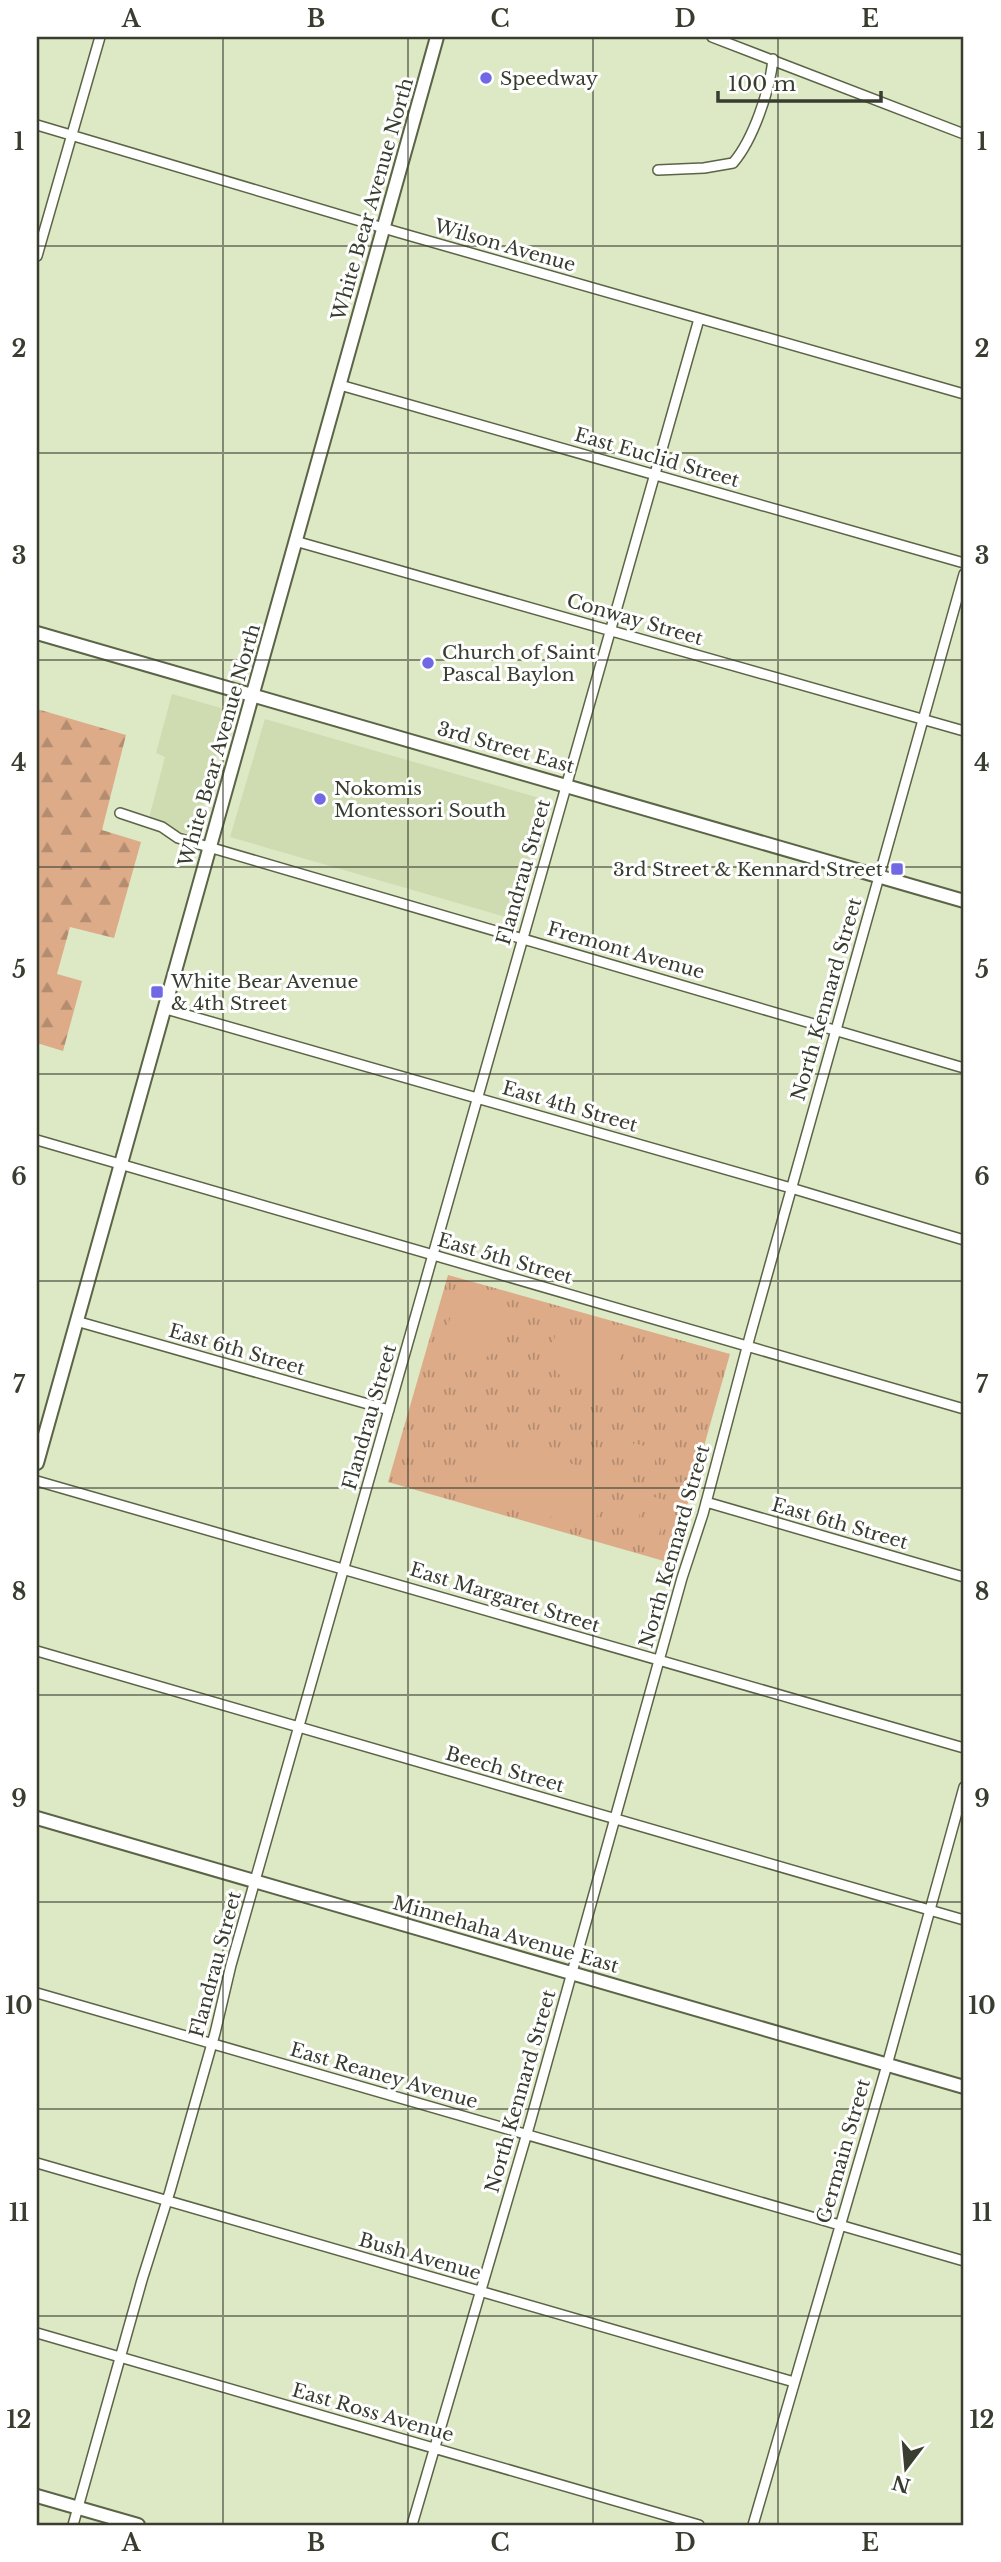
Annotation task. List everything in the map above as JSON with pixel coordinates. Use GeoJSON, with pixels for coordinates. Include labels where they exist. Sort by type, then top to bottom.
{"type":"FeatureCollection","features":[{"type":"Feature","properties":{"kind":"main road","name":"White Bear Avenue North"},"geometry":{"type":"LineString","coordinates":[[37,1463],[438,37]]}},
{"type":"Feature","properties":{"kind":"main road","name":"3rd Street East"},"geometry":{"type":"LineString","coordinates":[[37,633],[964,901]]}},
{"type":"Feature","properties":{"kind":"main road","name":"Minnehaha Avenue East"},"geometry":{"type":"LineString","coordinates":[[37,1818],[964,2087]]}},
{"type":"Feature","properties":{"kind":"main road"},"geometry":{"type":"LineString","coordinates":[[37,2496],[138,2525]]}},
{"type":"Feature","properties":{"kind":"street"},"geometry":{"type":"LineString","coordinates":[[37,256],[100,37]]}},
{"type":"Feature","properties":{"kind":"street"},"geometry":{"type":"LineString","coordinates":[[712,37],[964,134]]}},
{"type":"Feature","properties":{"kind":"street"},"geometry":{"type":"LineString","coordinates":[[658,170],[704,168],[733,163],[750,138],[768,86],[773,59]]}},
{"type":"Feature","properties":{"kind":"street","name":"Wilson Avenue"},"geometry":{"type":"LineString","coordinates":[[37,125],[384,228],[964,394]]}},
{"type":"Feature","properties":{"kind":"street","name":"Flandrau Street"},"geometry":{"type":"LineString","coordinates":[[73,2525],[212,2044],[255,1881],[699,319]]}},
{"type":"Feature","properties":{"kind":"street","name":"East Euclid Street"},"geometry":{"type":"LineString","coordinates":[[340,384],[964,564]]}},
{"type":"Feature","properties":{"kind":"street","name":"Conway Street"},"geometry":{"type":"LineString","coordinates":[[295,541],[964,731]]}},
{"type":"Feature","properties":{"kind":"street","name":"North Kennard Street"},"geometry":{"type":"LineString","coordinates":[[412,2525],[706,1502],[747,1346],[964,574]]}},
{"type":"Feature","properties":{"kind":"street","name":"Fremont Avenue"},"geometry":{"type":"LineString","coordinates":[[120,813],[162,827],[178,838],[964,1068]]}},
{"type":"Feature","properties":{"kind":"street","name":"East 4th Street"},"geometry":{"type":"LineString","coordinates":[[166,1009],[964,1240]]}},
{"type":"Feature","properties":{"kind":"street","name":"East 5th Street"},"geometry":{"type":"LineString","coordinates":[[37,1140],[964,1409]]}},
{"type":"Feature","properties":{"kind":"street","name":"East 6th Street"},"geometry":{"type":"LineString","coordinates":[[76,1321],[389,1410]]}},
{"type":"Feature","properties":{"kind":"street","name":"East Margaret Street"},"geometry":{"type":"LineString","coordinates":[[37,1481],[964,1748]]}},
{"type":"Feature","properties":{"kind":"street","name":"East 6th Street"},"geometry":{"type":"LineString","coordinates":[[706,1502],[964,1577]]}},
{"type":"Feature","properties":{"kind":"street","name":"Beech Street"},"geometry":{"type":"LineString","coordinates":[[37,1651],[964,1920]]}},
{"type":"Feature","properties":{"kind":"street","name":"Germain Street"},"geometry":{"type":"LineString","coordinates":[[752,2525],[887,2065],[964,1787]]}},
{"type":"Feature","properties":{"kind":"street","name":"East Reaney Avenue"},"geometry":{"type":"LineString","coordinates":[[37,1993],[964,2261]]}},
{"type":"Feature","properties":{"kind":"street","name":"Bush Avenue"},"geometry":{"type":"LineString","coordinates":[[37,2164],[794,2382]]}},
{"type":"Feature","properties":{"kind":"street","name":"East Ross Avenue"},"geometry":{"type":"LineString","coordinates":[[37,2333],[699,2525]]}},
{"type":"Feature","properties":{"kind":"shaded area"},"geometry":{"type":"Polygon","coordinates":[[[172,694],[228,710],[195,836],[148,822],[165,757],[156,753],[172,694]]]}},
{"type":"Feature","properties":{"kind":"shaded area"},"geometry":{"type":"Polygon","coordinates":[[[265,719],[546,800],[513,919],[230,837],[265,719]]]}},
{"type":"Feature","properties":{"kind":"green space"},"geometry":{"type":"Polygon","coordinates":[[[37,709],[126,735],[102,830],[141,842],[114,938],[70,927],[57,974],[82,981],[63,1051],[37,1043],[37,709]]]}},
{"type":"Feature","properties":{"kind":"green space"},"geometry":{"type":"Polygon","coordinates":[[[448,1275],[730,1354],[671,1563],[388,1482],[448,1275]]]}},
{"type":"Feature","properties":{"kind":"green space"},"geometry":{"type":"Polygon","coordinates":[[[465,1294],[516,1309],[508,1335],[490,1356],[473,1359],[441,1350],[456,1298],[465,1294]]]}},
{"type":"Feature","properties":{"kind":"green space"},"geometry":{"type":"Polygon","coordinates":[[[559,1322],[616,1337],[623,1346],[607,1396],[569,1385],[554,1369],[553,1343],[559,1322]]]}},
{"type":"Feature","properties":{"kind":"green space"},"geometry":{"type":"Polygon","coordinates":[[[488,1443],[608,1473],[594,1528],[476,1497],[488,1443]]]}},
{"type":"Feature","properties":{"kind":"green space"},"geometry":{"type":"Polygon","coordinates":[[[634,1443],[658,1450],[652,1472],[628,1466],[634,1443]]]}},
{"type":"Feature","properties":{"kind":"green space"},"geometry":{"type":"Polygon","coordinates":[[[628,1489],[645,1494],[635,1531],[618,1527],[628,1489]]]}},
{"type":"Feature","properties":{"kind":"green space"},"geometry":{"type":"Polygon","coordinates":[[[651,1496],[668,1501],[658,1538],[641,1533],[651,1496]]]}},
{"type":"Feature","properties":{"kind":"place","name":"Speedway"},"geometry":{"type":"Point","coordinates":[486,78]}},
{"type":"Feature","properties":{"kind":"place","name":"Church of Saint Pascal Baylon"},"geometry":{"type":"Point","coordinates":[428,663]}},
{"type":"Feature","properties":{"kind":"place","name":"Nokomis Montessori South"},"geometry":{"type":"Point","coordinates":[320,799]}},
{"type":"Feature","properties":{"kind":"place","name":"3rd Street & Kennard Street"},"geometry":{"type":"Point","coordinates":[897,869]}},
{"type":"Feature","properties":{"kind":"place","name":"White Bear Avenue & 4th Street"},"geometry":{"type":"Point","coordinates":[157,992]}}]}
